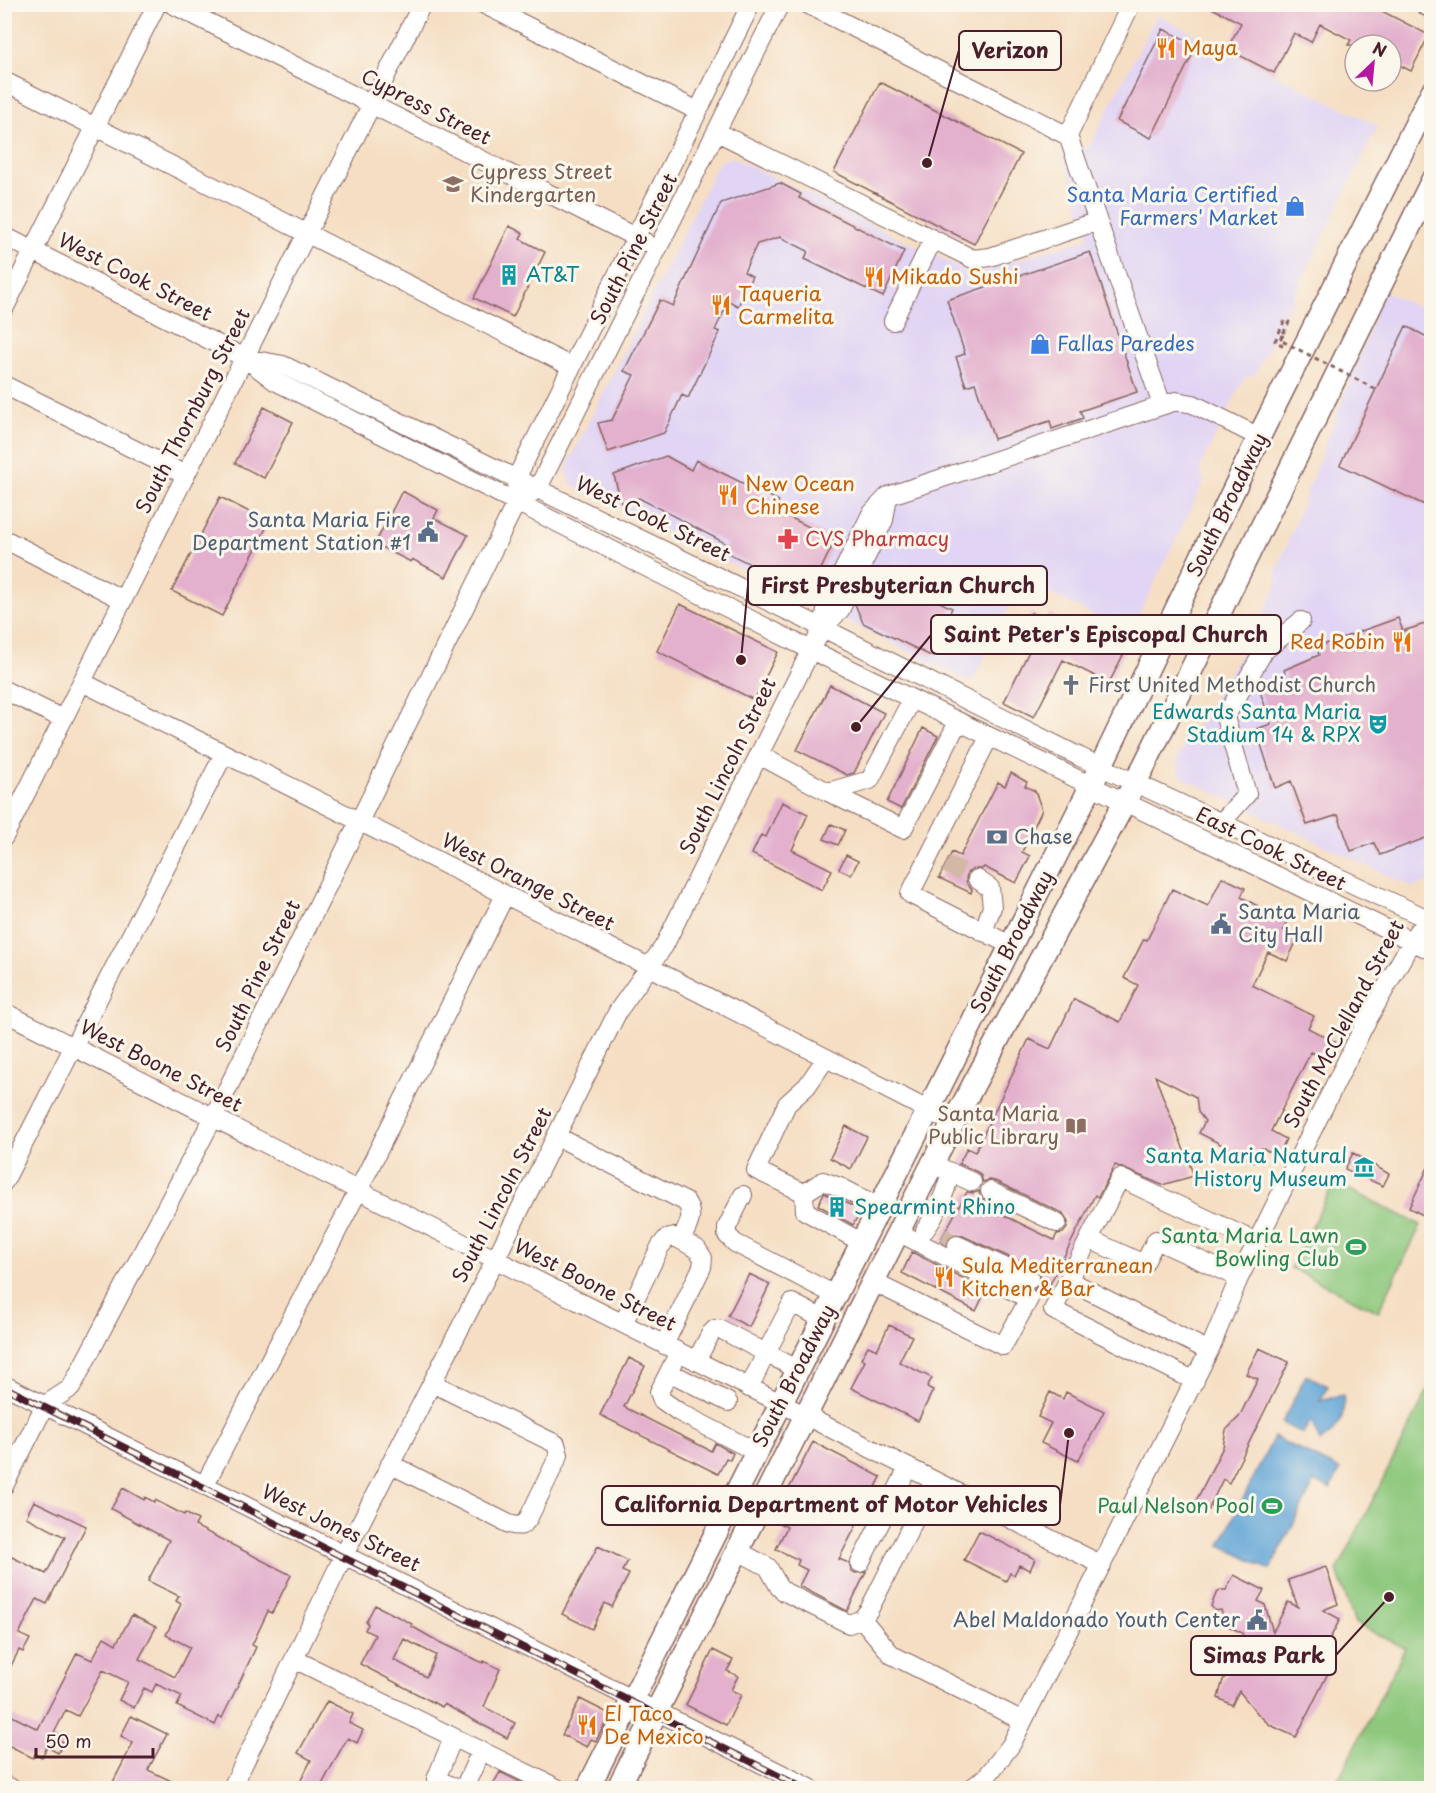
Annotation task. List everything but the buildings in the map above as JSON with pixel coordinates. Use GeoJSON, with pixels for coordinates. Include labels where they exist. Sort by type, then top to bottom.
{"type":"FeatureCollection","features":[{"type":"Feature","properties":{"kind":"main road"},"geometry":{"type":"LineString","coordinates":[[1427,4],[1431,7]]}},
{"type":"Feature","properties":{"kind":"main road","name":"South Broadway"},"geometry":{"type":"LineString","coordinates":[[588,1788],[1096,776],[1259,437],[1431,92]]}},
{"type":"Feature","properties":{"kind":"main road","name":"South Broadway"},"geometry":{"type":"LineString","coordinates":[[618,1788],[901,1226],[942,1168],[953,1124],[1135,783],[1431,181]]}},
{"type":"Feature","properties":{"kind":"street"},"geometry":{"type":"LineString","coordinates":[[4,309],[157,4]]}},
{"type":"Feature","properties":{"kind":"street","name":"Cypress Street"},"geometry":{"type":"LineString","coordinates":[[172,4],[660,249]]}},
{"type":"Feature","properties":{"kind":"street","name":"South Thornburg Street"},"geometry":{"type":"LineString","coordinates":[[4,837],[422,4]]}},
{"type":"Feature","properties":{"kind":"street"},"geometry":{"type":"LineString","coordinates":[[483,4],[698,111]]}},
{"type":"Feature","properties":{"kind":"street","name":"South Pine Street"},"geometry":{"type":"LineString","coordinates":[[4,1486],[45,1406],[71,1388],[213,1118],[516,503],[517,477],[751,4]]}},
{"type":"Feature","properties":{"kind":"street","name":"South Pine Street"},"geometry":{"type":"LineString","coordinates":[[516,503],[538,488],[660,249],[780,4]]}},
{"type":"Feature","properties":{"kind":"street"},"geometry":{"type":"LineString","coordinates":[[807,4],[1068,136],[1162,405]]}},
{"type":"Feature","properties":{"kind":"street"},"geometry":{"type":"LineString","coordinates":[[1068,136],[1131,4]]}},
{"type":"Feature","properties":{"kind":"street"},"geometry":{"type":"LineString","coordinates":[[4,81],[572,367]]}},
{"type":"Feature","properties":{"kind":"street"},"geometry":{"type":"LineString","coordinates":[[717,132],[973,259],[990,258],[1098,221]]}},
{"type":"Feature","properties":{"kind":"street","name":"West Cook Street"},"geometry":{"type":"LineString","coordinates":[[4,236],[245,358],[274,381],[811,650],[989,737],[1096,776]]}},
{"type":"Feature","properties":{"kind":"street"},"geometry":{"type":"LineString","coordinates":[[893,321],[932,240]]}},
{"type":"Feature","properties":{"kind":"street","name":"West Cook Street"},"geometry":{"type":"LineString","coordinates":[[245,358],[283,365],[517,477],[823,628],[1096,776]]}},
{"type":"Feature","properties":{"kind":"street"},"geometry":{"type":"LineString","coordinates":[[4,385],[186,475]]}},
{"type":"Feature","properties":{"kind":"street"},"geometry":{"type":"LineString","coordinates":[[823,628],[827,604],[862,531],[871,514],[888,496],[1176,400],[1193,404],[1259,437]]}},
{"type":"Feature","properties":{"kind":"street"},"geometry":{"type":"LineString","coordinates":[[823,628],[840,610],[884,520],[888,496]]}},
{"type":"Feature","properties":{"kind":"street"},"geometry":{"type":"LineString","coordinates":[[4,540],[123,600]]}},
{"type":"Feature","properties":{"kind":"street"},"geometry":{"type":"LineString","coordinates":[[1221,823],[1247,794],[1225,717],[1264,651],[1301,621]]}},
{"type":"Feature","properties":{"kind":"street","name":"South Lincoln Street"},"geometry":{"type":"LineString","coordinates":[[232,1788],[344,1555],[495,1260],[618,1011],[651,968],[664,946],[823,628]]}},
{"type":"Feature","properties":{"kind":"street","name":"West Orange Street"},"geometry":{"type":"LineString","coordinates":[[82,682],[651,968],[953,1124]]}},
{"type":"Feature","properties":{"kind":"street"},"geometry":{"type":"LineString","coordinates":[[4,690],[63,719]]}},
{"type":"Feature","properties":{"kind":"street"},"geometry":{"type":"LineString","coordinates":[[828,792],[870,780],[912,699]]}},
{"type":"Feature","properties":{"kind":"street"},"geometry":{"type":"LineString","coordinates":[[759,755],[903,829],[958,722]]}},
{"type":"Feature","properties":{"kind":"street"},"geometry":{"type":"LineString","coordinates":[[989,737],[938,860],[910,894],[1011,945]]}},
{"type":"Feature","properties":{"kind":"street"},"geometry":{"type":"LineString","coordinates":[[4,1182],[224,754]]}},
{"type":"Feature","properties":{"kind":"street","name":"East Cook Street"},"geometry":{"type":"LineString","coordinates":[[1096,776],[1135,783],[1430,917]]}},
{"type":"Feature","properties":{"kind":"street","name":"East Cook Street"},"geometry":{"type":"LineString","coordinates":[[1096,776],[1124,803],[1431,951]]}},
{"type":"Feature","properties":{"kind":"street"},"geometry":{"type":"LineString","coordinates":[[977,879],[990,888],[992,907],[983,932]]}},
{"type":"Feature","properties":{"kind":"street"},"geometry":{"type":"LineString","coordinates":[[204,1486],[358,1191],[505,895]]}},
{"type":"Feature","properties":{"kind":"street","name":"South McClelland Street"},"geometry":{"type":"LineString","coordinates":[[972,1788],[987,1776],[1011,1745],[1195,1380],[1256,1242],[1364,1026],[1410,941],[1430,917]]}},
{"type":"Feature","properties":{"kind":"street","name":"West Boone Street"},"geometry":{"type":"LineString","coordinates":[[4,1012],[1102,1565]]}},
{"type":"Feature","properties":{"kind":"street"},"geometry":{"type":"LineString","coordinates":[[804,1192],[756,1170],[787,1104],[807,1086],[826,1058]]}},
{"type":"Feature","properties":{"kind":"street"},"geometry":{"type":"LineString","coordinates":[[556,1136],[686,1202],[691,1208],[691,1220],[681,1240]]}},
{"type":"Feature","properties":{"kind":"street"},"geometry":{"type":"LineString","coordinates":[[941,1238],[932,1221],[944,1195],[942,1168],[972,1182]]}},
{"type":"Feature","properties":{"kind":"street"},"geometry":{"type":"LineString","coordinates":[[1053,1310],[1120,1178],[1256,1242]]}},
{"type":"Feature","properties":{"kind":"street"},"geometry":{"type":"LineString","coordinates":[[804,1192],[823,1181],[879,1207]]}},
{"type":"Feature","properties":{"kind":"street"},"geometry":{"type":"LineString","coordinates":[[990,1191],[1057,1224]]}},
{"type":"Feature","properties":{"kind":"street"},"geometry":{"type":"LineString","coordinates":[[804,1192],[805,1211],[861,1242]]}},
{"type":"Feature","properties":{"kind":"street"},"geometry":{"type":"LineString","coordinates":[[743,1195],[727,1227],[727,1235],[735,1243],[835,1295]]}},
{"type":"Feature","properties":{"kind":"street"},"geometry":{"type":"LineString","coordinates":[[901,1226],[941,1238],[1030,1279]]}},
{"type":"Feature","properties":{"kind":"street"},"geometry":{"type":"LineString","coordinates":[[901,1226],[1029,1299],[1195,1380]]}},
{"type":"Feature","properties":{"kind":"street"},"geometry":{"type":"LineString","coordinates":[[623,1324],[666,1239],[675,1237],[698,1249],[704,1257],[702,1267],[671,1348],[669,1372],[659,1392],[662,1401],[679,1412],[756,1452]]}},
{"type":"Feature","properties":{"kind":"street"},"geometry":{"type":"LineString","coordinates":[[1089,1239],[1144,1264],[1156,1240],[1239,1278]]}},
{"type":"Feature","properties":{"kind":"street"},"geometry":{"type":"LineString","coordinates":[[1068,1281],[1209,1351]]}},
{"type":"Feature","properties":{"kind":"street"},"geometry":{"type":"LineString","coordinates":[[873,1282],[1003,1346],[1029,1299]]}},
{"type":"Feature","properties":{"kind":"street"},"geometry":{"type":"LineString","coordinates":[[714,1430],[728,1402],[744,1385],[766,1353],[792,1303],[823,1319]]}},
{"type":"Feature","properties":{"kind":"street"},"geometry":{"type":"LineString","coordinates":[[696,1361],[711,1333],[716,1329],[797,1369]]}},
{"type":"Feature","properties":{"kind":"street"},"geometry":{"type":"LineString","coordinates":[[669,1372],[728,1402]]}},
{"type":"Feature","properties":{"kind":"street"},"geometry":{"type":"LineString","coordinates":[[390,1464],[509,1524],[520,1527],[529,1518],[560,1455],[556,1444],[432,1383]]}},
{"type":"Feature","properties":{"kind":"street","name":"West Jones Street"},"geometry":{"type":"LineString","coordinates":[[4,1385],[657,1712],[799,1786]]}},
{"type":"Feature","properties":{"kind":"street"},"geometry":{"type":"LineString","coordinates":[[860,1563],[908,1468]]}},
{"type":"Feature","properties":{"kind":"street"},"geometry":{"type":"LineString","coordinates":[[738,1551],[768,1567],[779,1587],[785,1592],[849,1624],[862,1619],[869,1610],[934,1481]]}},
{"type":"Feature","properties":{"kind":"street"},"geometry":{"type":"LineString","coordinates":[[862,1619],[898,1659],[1023,1721]]}},
{"type":"Feature","properties":{"kind":"street"},"geometry":{"type":"LineString","coordinates":[[294,1659],[557,1788]]}},
{"type":"Feature","properties":{"kind":"street"},"geometry":{"type":"LineString","coordinates":[[453,1738],[436,1779],[456,1788]]}},
{"type":"Feature","properties":{"kind":"street"},"geometry":{"type":"LineString","coordinates":[[464,1788],[481,1751]]}},
{"type":"Feature","properties":{"kind":"street"},"geometry":{"type":"LineString","coordinates":[[4,1785],[11,1788]]}},
{"type":"Feature","properties":{"kind":"path"},"geometry":{"type":"LineString","coordinates":[[1288,348],[1275,341],[1285,320],[1288,322],[1280,340],[1377,390]]}},
{"type":"Feature","properties":{"kind":"shaded area"},"geometry":{"type":"Polygon","coordinates":[[[1157,15],[1378,126],[1255,375],[1244,378],[1200,468],[1204,482],[1130,633],[1022,580],[972,683],[571,484],[566,468],[719,162],[732,157],[973,274],[1089,238],[1063,155],[1089,147],[1157,15]]]}},
{"type":"Feature","properties":{"kind":"shaded area"},"geometry":{"type":"Polygon","coordinates":[[[1384,291],[1431,314],[1431,886],[1426,883],[1412,887],[1183,778],[1177,766],[1178,757],[1258,626],[1277,586],[1276,573],[1384,291]]]}},
{"type":"Feature","properties":{"kind":"green space","name":"Santa Maria Lawn Bowling Club"},"geometry":{"type":"Polygon","coordinates":[[[1334,1182],[1421,1225],[1378,1312],[1291,1268],[1334,1182]]]}},
{"type":"Feature","properties":{"kind":"green space"},"geometry":{"type":"Polygon","coordinates":[[[1431,1384],[1431,1788],[1331,1788],[1340,1777],[1405,1648],[1355,1623],[1337,1571],[1431,1384]]]}},
{"type":"Feature","properties":{"kind":"water"},"geometry":{"type":"Polygon","coordinates":[[[1306,1375],[1328,1386],[1320,1401],[1343,1395],[1344,1403],[1340,1422],[1332,1433],[1320,1442],[1311,1420],[1303,1434],[1282,1423],[1306,1375]]]}},
{"type":"Feature","properties":{"kind":"water"},"geometry":{"type":"Polygon","coordinates":[[[1274,1437],[1340,1470],[1330,1489],[1315,1481],[1270,1570],[1220,1545],[1274,1437]]]}},
{"type":"Feature","properties":{"kind":"tunnel"},"geometry":{"type":"LineString","coordinates":[[946,864],[977,879]]}},
{"type":"Feature","properties":{"kind":"tunnel"},"geometry":{"type":"LineString","coordinates":[[942,1237],[957,1245]]}},
{"type":"Feature","properties":{"kind":"railway"},"geometry":{"type":"LineString","coordinates":[[4,1387],[803,1788]]}},
{"type":"Feature","properties":{"kind":"place","name":"Maya"},"geometry":{"type":"Point","coordinates":[1166,48]}},
{"type":"Feature","properties":{"kind":"place","name":"Verizon"},"geometry":{"type":"Point","coordinates":[927,163]}},
{"type":"Feature","properties":{"kind":"place","name":"Cypress Street Kindergarten"},"geometry":{"type":"Point","coordinates":[453,184]}},
{"type":"Feature","properties":{"kind":"place","name":"Santa Maria Certified Farmers' Market"},"geometry":{"type":"Point","coordinates":[1295,206]}},
{"type":"Feature","properties":{"kind":"place","name":"AT&T"},"geometry":{"type":"Point","coordinates":[509,275]}},
{"type":"Feature","properties":{"kind":"place","name":"Mikado Sushi"},"geometry":{"type":"Point","coordinates":[874,277]}},
{"type":"Feature","properties":{"kind":"place","name":"Taqueria Carmelita"},"geometry":{"type":"Point","coordinates":[721,305]}},
{"type":"Feature","properties":{"kind":"place","name":"Fallas Paredes"},"geometry":{"type":"Point","coordinates":[1040,344]}},
{"type":"Feature","properties":{"kind":"place","name":"New Ocean Chinese"},"geometry":{"type":"Point","coordinates":[728,495]}},
{"type":"Feature","properties":{"kind":"place","name":"Santa Maria Fire Department Station #1"},"geometry":{"type":"Point","coordinates":[428,532]}},
{"type":"Feature","properties":{"kind":"place","name":"CVS Pharmacy"},"geometry":{"type":"Point","coordinates":[788,539]}},
{"type":"Feature","properties":{"kind":"place","name":"Red Robin"},"geometry":{"type":"Point","coordinates":[1402,642]}},
{"type":"Feature","properties":{"kind":"place","name":"First Presbyterian Church"},"geometry":{"type":"Point","coordinates":[741,660]}},
{"type":"Feature","properties":{"kind":"place","name":"First United Methodist Church"},"geometry":{"type":"Point","coordinates":[1071,685]}},
{"type":"Feature","properties":{"kind":"place","name":"Edwards Santa Maria Stadium 14 & RPX"},"geometry":{"type":"Point","coordinates":[1378,724]}},
{"type":"Feature","properties":{"kind":"place","name":"Saint Peter's Episcopal Church"},"geometry":{"type":"Point","coordinates":[856,727]}},
{"type":"Feature","properties":{"kind":"place","name":"Chase"},"geometry":{"type":"Point","coordinates":[997,837]}},
{"type":"Feature","properties":{"kind":"place","name":"Santa Maria City Hall"},"geometry":{"type":"Point","coordinates":[1221,924]}},
{"type":"Feature","properties":{"kind":"place","name":"Santa Maria Public Library"},"geometry":{"type":"Point","coordinates":[1076,1126]}},
{"type":"Feature","properties":{"kind":"place","name":"Santa Maria Natural History Museum"},"geometry":{"type":"Point","coordinates":[1364,1167]}},
{"type":"Feature","properties":{"kind":"place","name":"Spearmint Rhino"},"geometry":{"type":"Point","coordinates":[837,1207]}},
{"type":"Feature","properties":{"kind":"place","name":"Santa Maria Lawn Bowling Club"},"geometry":{"type":"Point","coordinates":[1356,1247]}},
{"type":"Feature","properties":{"kind":"place","name":"Sula Mediterranean Kitchen & Bar"},"geometry":{"type":"Point","coordinates":[944,1277]}},
{"type":"Feature","properties":{"kind":"place","name":"California Department of Motor Vehicles"},"geometry":{"type":"Point","coordinates":[1069,1433]}},
{"type":"Feature","properties":{"kind":"place","name":"Paul Nelson Pool"},"geometry":{"type":"Point","coordinates":[1272,1506]}},
{"type":"Feature","properties":{"kind":"place","name":"Simas Park"},"geometry":{"type":"Point","coordinates":[1389,1597]}},
{"type":"Feature","properties":{"kind":"place","name":"Abel Maldonado Youth Center"},"geometry":{"type":"Point","coordinates":[1257,1620]}},
{"type":"Feature","properties":{"kind":"place","name":"El Taco De Mexico"},"geometry":{"type":"Point","coordinates":[587,1725]}}]}
